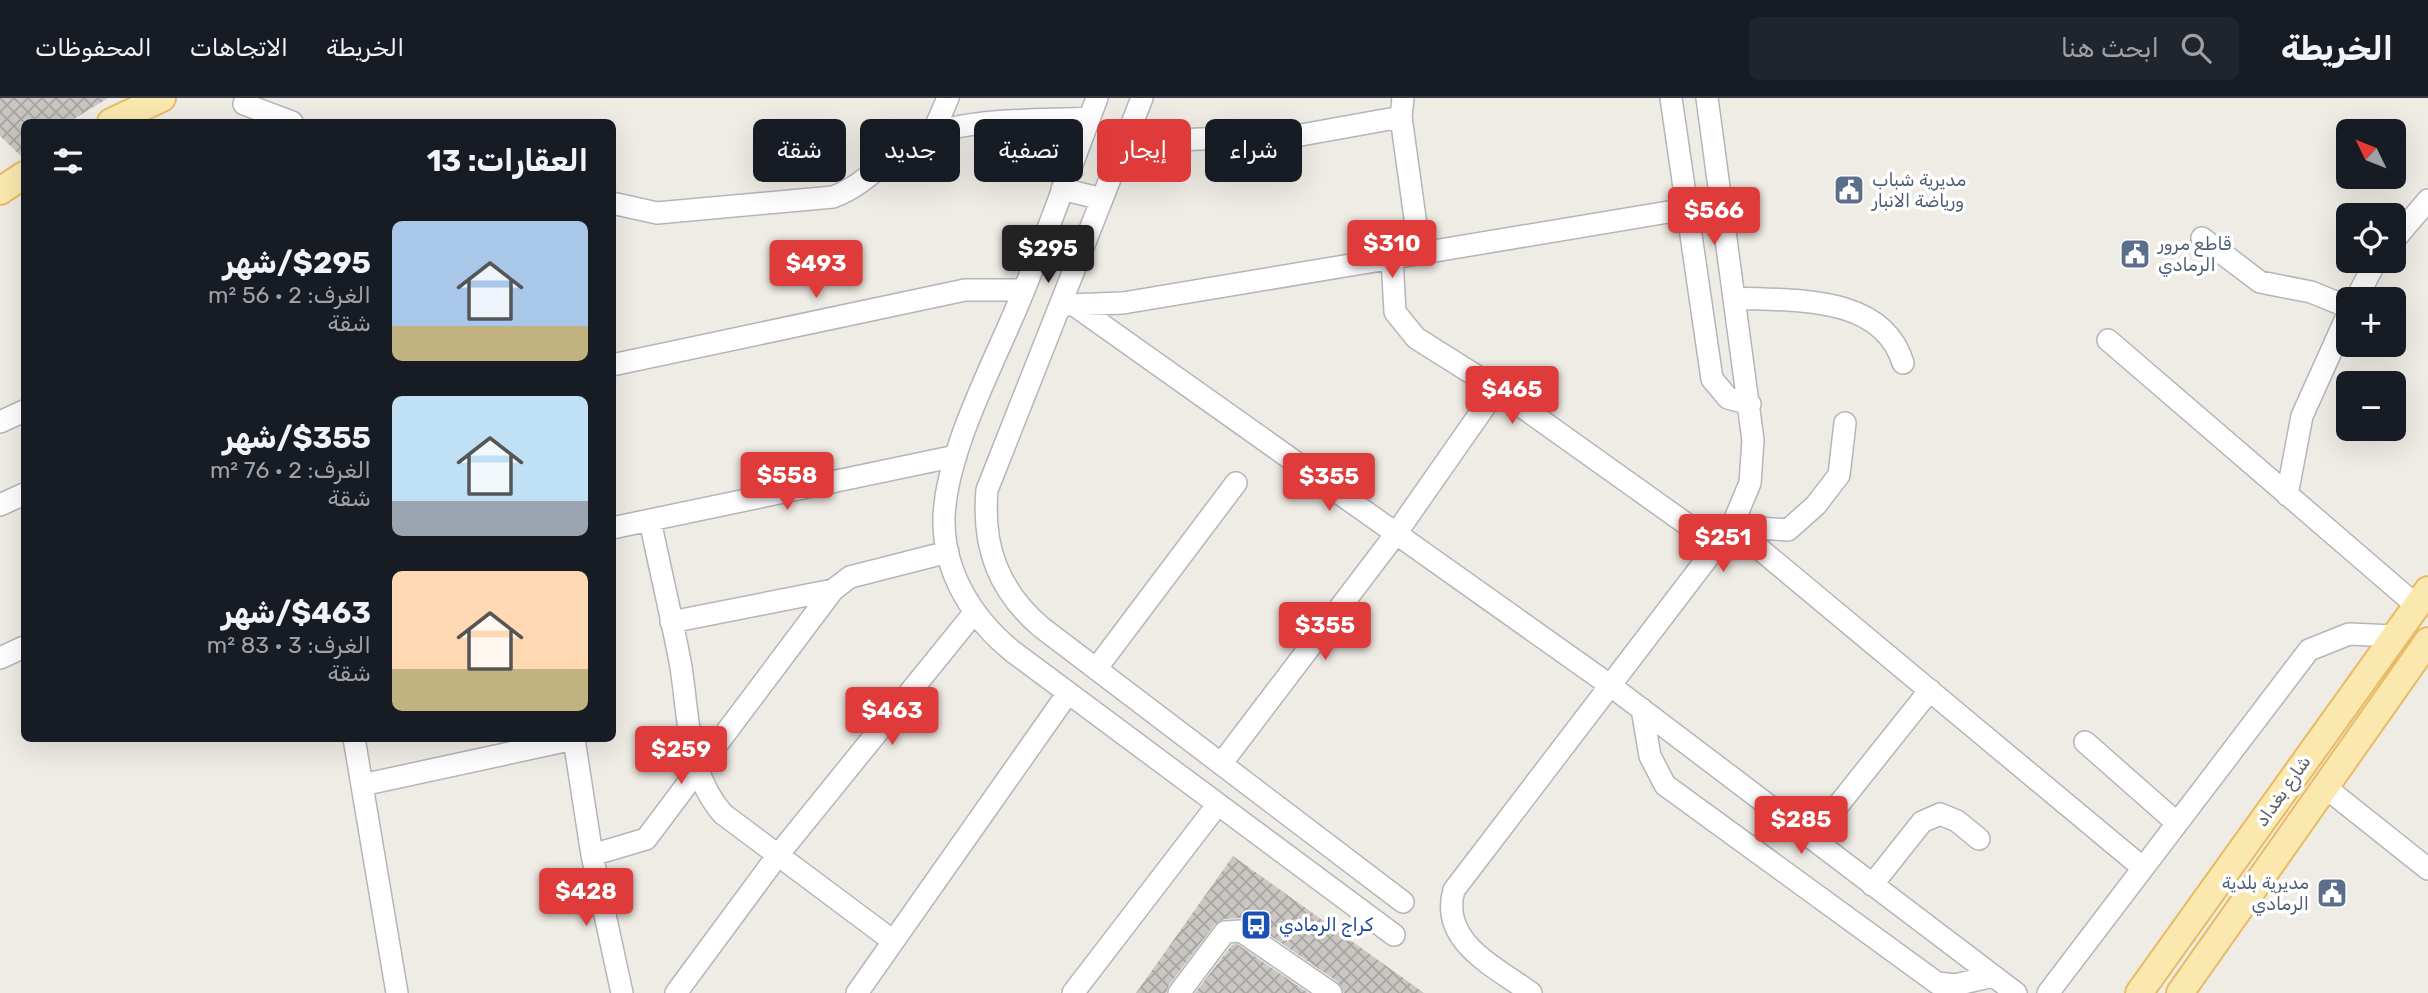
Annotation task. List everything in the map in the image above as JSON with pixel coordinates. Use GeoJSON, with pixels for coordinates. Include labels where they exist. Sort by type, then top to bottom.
{"type":"FeatureCollection","features":[{"type":"Feature","properties":{"kind":"main road"},"geometry":{"type":"LineString","coordinates":[[117,119],[162,98]]}},
{"type":"Feature","properties":{"kind":"main road"},"geometry":{"type":"LineString","coordinates":[[0,191],[21,177]]}},
{"type":"Feature","properties":{"kind":"main road","name":"شارع بغداد"},"geometry":{"type":"LineString","coordinates":[[2140,993],[2422,598]]}},
{"type":"Feature","properties":{"kind":"main road","name":"شارع بغداد"},"geometry":{"type":"LineString","coordinates":[[2180,993],[2428,641]]}},
{"type":"Feature","properties":{"kind":"street"},"geometry":{"type":"LineString","coordinates":[[939,119],[948,98]]}},
{"type":"Feature","properties":{"kind":"street"},"geometry":{"type":"LineString","coordinates":[[1097,98],[957,456],[946,498],[944,520],[948,552],[958,584],[974,613],[1002,643],[1394,935]]}},
{"type":"Feature","properties":{"kind":"street"},"geometry":{"type":"LineString","coordinates":[[1133,119],[1142,98]]}},
{"type":"Feature","properties":{"kind":"street"},"geometry":{"type":"LineString","coordinates":[[1671,98],[1712,379],[1728,398],[1750,404]]}},
{"type":"Feature","properties":{"kind":"street"},"geometry":{"type":"LineString","coordinates":[[1531,993],[1505,985],[1459,937],[1451,919],[1454,890],[1732,526],[1742,508],[1753,463],[1750,404],[1707,98]]}},
{"type":"Feature","properties":{"kind":"street"},"geometry":{"type":"LineString","coordinates":[[1191,139],[1301,135],[1402,107],[1420,254]]}},
{"type":"Feature","properties":{"kind":"street"},"geometry":{"type":"LineString","coordinates":[[245,108],[282,119]]}},
{"type":"Feature","properties":{"kind":"street"},"geometry":{"type":"LineString","coordinates":[[960,127],[1089,118]]}},
{"type":"Feature","properties":{"kind":"street"},"geometry":{"type":"LineString","coordinates":[[616,204],[657,213],[833,197],[850,191],[862,182]]}},
{"type":"Feature","properties":{"kind":"street"},"geometry":{"type":"LineString","coordinates":[[1108,182],[1067,304],[987,490],[984,517],[990,553],[1010,595],[1041,627],[1403,902]]}},
{"type":"Feature","properties":{"kind":"street"},"geometry":{"type":"LineString","coordinates":[[1062,189],[1101,199]]}},
{"type":"Feature","properties":{"kind":"street"},"geometry":{"type":"LineString","coordinates":[[2406,226],[2428,200]]}},
{"type":"Feature","properties":{"kind":"street"},"geometry":{"type":"LineString","coordinates":[[1067,304],[1123,303],[1722,203]]}},
{"type":"Feature","properties":{"kind":"street"},"geometry":{"type":"LineString","coordinates":[[2202,238],[2260,282],[2311,292],[2336,302]]}},
{"type":"Feature","properties":{"kind":"street"},"geometry":{"type":"LineString","coordinates":[[1392,258],[1395,312],[1416,338],[1497,389],[1685,523],[1715,549]]}},
{"type":"Feature","properties":{"kind":"street"},"geometry":{"type":"LineString","coordinates":[[616,364],[965,290],[1024,290]]}},
{"type":"Feature","properties":{"kind":"street"},"geometry":{"type":"LineString","coordinates":[[1735,298],[1833,303],[1868,318],[1898,347],[1903,363]]}},
{"type":"Feature","properties":{"kind":"street"},"geometry":{"type":"LineString","coordinates":[[1067,304],[1611,686],[2016,993]]}},
{"type":"Feature","properties":{"kind":"street"},"geometry":{"type":"LineString","coordinates":[[2108,340],[2287,495],[2422,598]]}},
{"type":"Feature","properties":{"kind":"street"},"geometry":{"type":"LineString","coordinates":[[2287,495],[2302,416],[2336,341]]}},
{"type":"Feature","properties":{"kind":"street"},"geometry":{"type":"LineString","coordinates":[[1221,764],[1395,535],[1497,389]]}},
{"type":"Feature","properties":{"kind":"street"},"geometry":{"type":"LineString","coordinates":[[0,422],[21,412]]}},
{"type":"Feature","properties":{"kind":"street"},"geometry":{"type":"LineString","coordinates":[[1732,526],[1788,530],[1816,505],[1839,475],[1845,423]]}},
{"type":"Feature","properties":{"kind":"street"},"geometry":{"type":"LineString","coordinates":[[616,527],[957,456]]}},
{"type":"Feature","properties":{"kind":"street"},"geometry":{"type":"LineString","coordinates":[[1096,669],[1236,482]]}},
{"type":"Feature","properties":{"kind":"street"},"geometry":{"type":"LineString","coordinates":[[0,505],[21,495]]}},
{"type":"Feature","properties":{"kind":"street"},"geometry":{"type":"LineString","coordinates":[[650,520],[698,771],[708,797],[723,814],[893,941]]}},
{"type":"Feature","properties":{"kind":"street"},"geometry":{"type":"LineString","coordinates":[[1732,526],[2143,868]]}},
{"type":"Feature","properties":{"kind":"street"},"geometry":{"type":"LineString","coordinates":[[671,622],[833,590],[859,574],[948,552]]}},
{"type":"Feature","properties":{"kind":"street"},"geometry":{"type":"LineString","coordinates":[[592,855],[646,839],[833,590]]}},
{"type":"Feature","properties":{"kind":"street"},"geometry":{"type":"LineString","coordinates":[[676,993],[778,855],[974,613]]}},
{"type":"Feature","properties":{"kind":"street"},"geometry":{"type":"LineString","coordinates":[[2048,993],[2309,649],[2349,634],[2394,636]]}},
{"type":"Feature","properties":{"kind":"street"},"geometry":{"type":"LineString","coordinates":[[0,658],[21,648]]}},
{"type":"Feature","properties":{"kind":"street"},"geometry":{"type":"LineString","coordinates":[[1812,838],[1930,690]]}},
{"type":"Feature","properties":{"kind":"street"},"geometry":{"type":"LineString","coordinates":[[857,993],[1068,693]]}},
{"type":"Feature","properties":{"kind":"street"},"geometry":{"type":"LineString","coordinates":[[1642,709],[1650,757],[1665,785],[1937,983],[1955,985],[1993,976]]}},
{"type":"Feature","properties":{"kind":"street"},"geometry":{"type":"LineString","coordinates":[[355,742],[397,993]]}},
{"type":"Feature","properties":{"kind":"street"},"geometry":{"type":"LineString","coordinates":[[362,785],[560,742]]}},
{"type":"Feature","properties":{"kind":"street"},"geometry":{"type":"LineString","coordinates":[[574,742],[592,855],[622,993]]}},
{"type":"Feature","properties":{"kind":"street"},"geometry":{"type":"LineString","coordinates":[[2085,742],[2177,823]]}},
{"type":"Feature","properties":{"kind":"street"},"geometry":{"type":"LineString","coordinates":[[2325,788],[2428,869]]}},
{"type":"Feature","properties":{"kind":"street"},"geometry":{"type":"LineString","coordinates":[[1073,993],[1218,804]]}},
{"type":"Feature","properties":{"kind":"street"},"geometry":{"type":"LineString","coordinates":[[1872,885],[1922,822],[1940,814],[1957,821],[1979,839]]}},
{"type":"Feature","properties":{"kind":"street"},"geometry":{"type":"LineString","coordinates":[[1179,993],[1225,932],[1231,929],[1241,931],[1331,993]]}},
{"type":"Feature","properties":{"kind":"building"},"geometry":{"type":"Polygon","coordinates":[[[0,98],[108,98],[74,119],[21,119],[21,156],[0,136],[0,98]]]}},
{"type":"Feature","properties":{"kind":"building"},"geometry":{"type":"Polygon","coordinates":[[[1233,856],[1424,993],[1344,993],[1338,982],[1248,920],[1240,918],[1224,919],[1215,924],[1169,985],[1166,993],[1136,993],[1233,856]]]}},
{"type":"Feature","properties":{"kind":"building"},"geometry":{"type":"Polygon","coordinates":[[[1237,944],[1308,993],[1195,993],[1232,945],[1237,944]]]}},
{"type":"Feature","properties":{"kind":"place","name":"مديرية شباب ورياضة الانبار"},"geometry":{"type":"Point","coordinates":[1849,190]}},
{"type":"Feature","properties":{"kind":"place","name":"قاطع مرور الرمادي"},"geometry":{"type":"Point","coordinates":[2135,254]}},
{"type":"Feature","properties":{"kind":"place","name":"مديرية بلدية الرمادي"},"geometry":{"type":"Point","coordinates":[2332,893]}},
{"type":"Feature","properties":{"kind":"place","name":"كراج الرمادي"},"geometry":{"type":"Point","coordinates":[1256,925]}}]}
